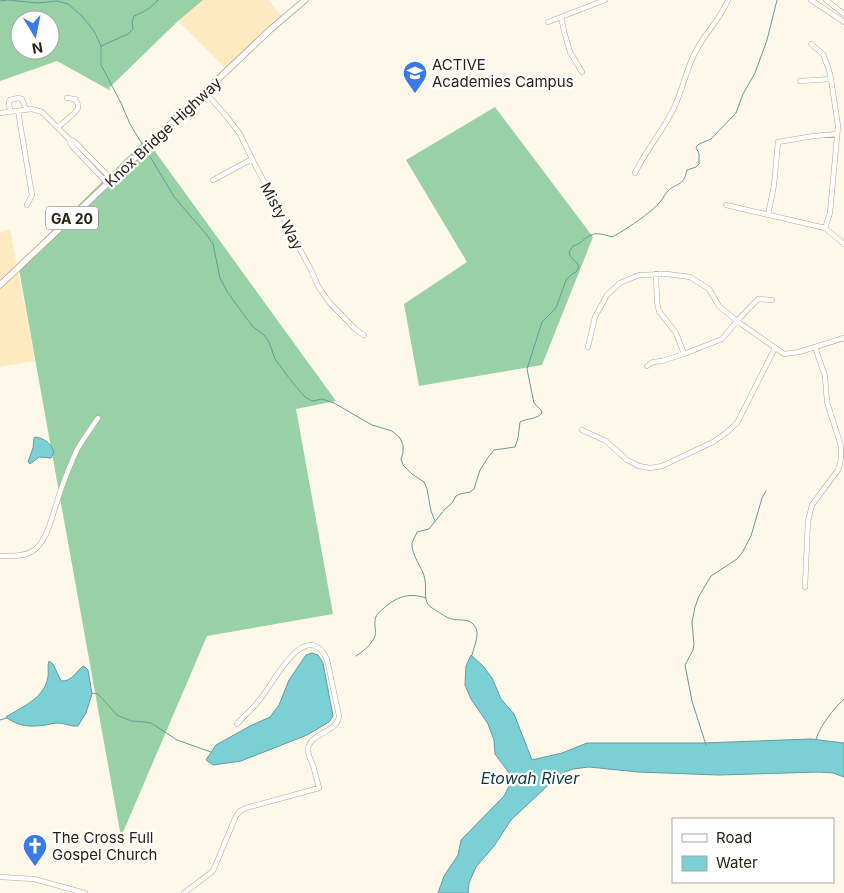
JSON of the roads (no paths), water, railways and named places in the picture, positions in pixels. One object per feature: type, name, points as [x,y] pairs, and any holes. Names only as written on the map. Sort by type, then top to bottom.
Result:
[{"type":"main road","name":"Knox Bridge Highway","points":[[0,285],[281,20],[305,0]]},
{"type":"street","points":[[548,22],[605,0]]},
{"type":"street","points":[[635,173],[674,108],[697,48],[721,15],[728,0]]},
{"type":"street","points":[[811,0],[844,22]]},
{"type":"street","points":[[826,0],[844,14]]},
{"type":"street","points":[[561,17],[570,52],[582,72]]},
{"type":"street","points":[[811,44],[823,54],[832,79],[838,126],[830,213],[825,228]]},
{"type":"street","points":[[800,81],[832,79]]},
{"type":"street","name":"Misty Way","points":[[204,92],[240,134],[318,286],[329,302],[356,330],[364,335]]},
{"type":"street","points":[[10,112],[10,100],[18,98],[22,99],[26,110]]},
{"type":"street","points":[[58,127],[78,108],[78,103],[75,99],[67,98]]},
{"type":"street","points":[[0,113],[32,109],[42,112],[69,139],[81,147],[110,182]]},
{"type":"street","points":[[18,111],[32,195],[27,205]]},
{"type":"street","points":[[768,215],[774,185],[778,142],[837,134]]},
{"type":"street","points":[[213,180],[252,159]]},
{"type":"street","points":[[726,206],[825,228],[844,244]]},
{"type":"street","points":[[656,274],[659,311],[676,333],[684,354]]},
{"type":"street","points":[[588,347],[595,317],[607,295],[620,284],[639,275],[656,274],[690,277],[709,289],[719,306],[737,321],[784,354],[799,352],[844,338]]},
{"type":"street","points":[[647,366],[653,362],[684,354],[722,338],[758,299],[772,300]]},
{"type":"street","points":[[805,587],[808,521],[812,505],[838,470],[841,460],[841,446],[827,402],[824,376],[815,347]]},
{"type":"street","points":[[582,430],[606,441],[627,460],[638,466],[650,468],[662,466],[714,442],[737,423],[775,348]]},
{"type":"street","points":[[0,556],[13,556],[30,552],[41,542],[50,526],[74,456],[98,418]]},
{"type":"street","points":[[184,893],[213,871],[233,821],[240,811],[319,788],[308,750],[311,742],[339,720],[323,651],[313,645],[302,647],[296,651],[261,698],[237,724]]},
{"type":"street","points":[[0,877],[34,879],[85,893]]},
{"type":"water","points":[[35,437],[47,442],[54,452],[51,458],[39,457],[30,464],[28,462]]},
{"type":"water","points":[[312,653],[318,655],[323,663],[333,716],[329,722],[307,735],[241,761],[213,765],[206,760],[216,745],[270,717],[279,705],[289,680],[306,655]]},
{"type":"water","name":"Etowah River","points":[[471,655],[492,678],[501,699],[514,714],[532,760],[562,753],[587,743],[703,743],[811,739],[844,743],[844,777],[833,773],[819,772],[719,775],[638,772],[589,767],[573,769],[560,774],[511,820],[494,846],[476,867],[469,883],[468,893],[438,893],[444,876],[458,855],[461,840],[504,796],[513,778],[495,754],[494,740],[488,724],[471,699],[465,685],[466,666]]},
{"type":"water","points":[[49,661],[53,664],[61,681],[71,678],[83,666],[88,670],[92,694],[86,713],[78,726],[58,723],[26,726],[6,717],[32,701],[42,691],[48,677]]},
{"type":"waterway","points":[[101,46],[128,34],[133,29],[132,22],[134,16],[147,10],[158,0]]},
{"type":"waterway","points":[[472,655],[477,636],[476,628],[467,621],[447,617],[429,605],[426,596],[425,580],[412,548],[413,540],[417,532],[429,529],[456,496],[474,489],[480,470],[494,450],[515,447],[520,422],[537,417],[542,413],[534,403],[527,369],[542,322],[556,308],[566,280],[579,267],[569,252],[573,246],[593,234],[612,237],[630,226],[656,206],[670,189],[681,182],[687,170],[699,164],[699,154],[696,147],[711,139],[736,113],[743,94],[755,73],[767,40],[777,0]]},
{"type":"waterway","points":[[0,1],[37,3],[57,1],[68,4],[82,16],[94,31],[101,46],[101,65],[130,124],[144,147]]},
{"type":"waterway","points":[[146,150],[175,198],[213,244],[220,278],[228,293],[253,327],[264,335],[269,342],[275,359],[292,382],[305,397],[312,401],[322,399],[334,403],[372,425],[392,431],[400,438],[403,445],[401,459],[403,465],[424,482],[435,521]]},
{"type":"waterway","points":[[706,745],[692,701],[685,665],[693,650],[692,622],[695,607],[711,576],[737,559],[742,553],[751,536],[762,498],[766,491]]},
{"type":"waterway","points":[[356,656],[373,640],[376,633],[376,617],[388,605],[408,596],[426,598]]},
{"type":"waterway","points":[[92,693],[98,694],[117,715],[131,721],[151,723],[177,740],[211,752]]},
{"type":"waterway","points":[[816,739],[821,728],[844,699]]},
{"type":"waterway","points":[[0,720],[7,718]]},
{"type":"place","name":"ACTIVE Academies Campus","points":[[415,94]]},
{"type":"place","name":"The Cross Full Gospel Church","points":[[35,867]]}]
